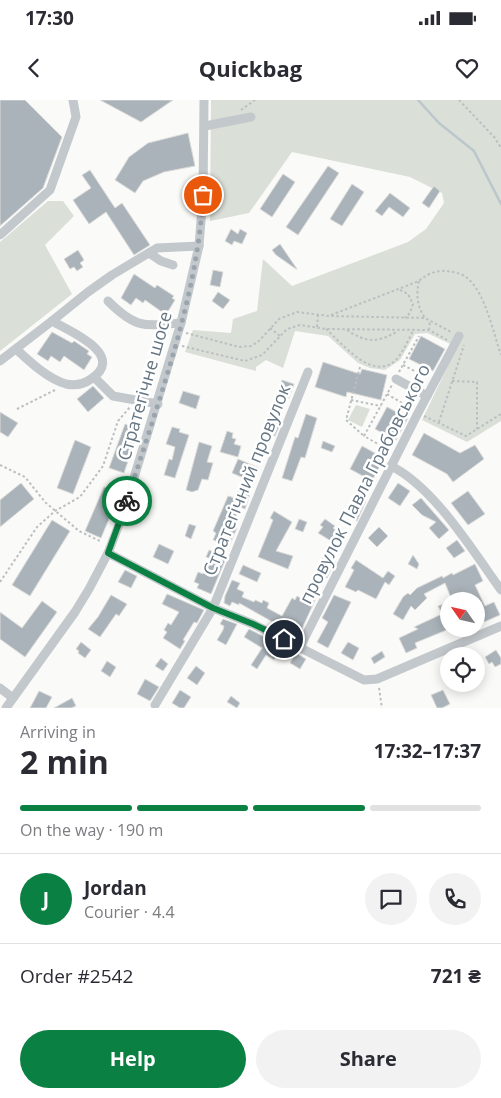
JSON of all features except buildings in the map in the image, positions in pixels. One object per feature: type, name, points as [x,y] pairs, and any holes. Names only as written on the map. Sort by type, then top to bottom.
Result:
[{"type":"street","points":[[0,235],[50,190],[76,117],[73,100]]},
{"type":"street","name":"Стратегічне шосе","points":[[7,707],[74,612],[99,571],[123,514],[180,327],[199,246],[203,203],[204,100]]},
{"type":"street","points":[[205,126],[251,117]]},
{"type":"street","points":[[0,361],[88,292],[157,248],[199,246]]},
{"type":"street","points":[[149,253],[161,261],[173,265]]},
{"type":"street","points":[[108,301],[122,315],[141,325],[180,327]]},
{"type":"street","points":[[16,350],[42,372],[66,384],[83,384],[94,377],[103,362],[98,351],[88,341],[52,322]]},
{"type":"street","name":"провулок Павла Грабовського","points":[[300,647],[457,340]]},
{"type":"street","name":"Стратегічний провулок","points":[[156,705],[213,608],[308,372]]},
{"type":"street","points":[[94,377],[113,396],[158,404]]},
{"type":"street","points":[[396,379],[427,396]]},
{"type":"street","points":[[391,466],[402,472],[426,492],[462,534],[501,590]]},
{"type":"street","points":[[108,553],[213,608],[253,624],[364,680],[377,678],[501,626]]},
{"type":"street","points":[[0,688],[13,698]]},
{"type":"path","points":[[237,119],[238,112],[255,100]]},
{"type":"path","points":[[459,100],[495,138],[501,148]]},
{"type":"path","points":[[329,316],[419,281],[424,276],[442,270],[465,276],[480,294],[501,355]]},
{"type":"path","points":[[419,281],[418,303],[425,318]]},
{"type":"path","points":[[399,289],[408,294],[413,304],[410,313],[405,318]]},
{"type":"path","points":[[180,327],[244,347],[258,342],[279,319],[297,312],[329,316],[425,318],[457,340]]},
{"type":"path","points":[[316,327],[318,315]]},
{"type":"path","points":[[428,330],[430,321]]},
{"type":"path","points":[[175,344],[245,361],[267,352],[287,329],[300,325],[348,330],[428,330],[462,340],[464,347],[439,422]]},
{"type":"path","points":[[270,328],[280,336]]},
{"type":"path","points":[[326,329],[362,362],[379,367],[388,365],[396,360],[414,331]]},
{"type":"path","points":[[348,330],[359,338],[372,340],[388,337],[398,330]]},
{"type":"path","points":[[364,436],[418,336]]},
{"type":"path","points":[[403,365],[424,376]]},
{"type":"path","points":[[360,367],[346,420],[364,436],[391,451]]},
{"type":"path","points":[[452,381],[477,382],[477,429]]},
{"type":"path","points":[[17,410],[66,384]]},
{"type":"path","points":[[387,394],[407,406]]},
{"type":"path","points":[[0,582],[37,527],[55,511],[80,497],[104,466],[118,421],[136,400]]},
{"type":"path","points":[[351,400],[381,406]]},
{"type":"path","points":[[418,413],[466,436],[501,414]]},
{"type":"path","points":[[0,466],[25,477],[45,502],[79,532],[103,542]]},
{"type":"path","points":[[377,678],[382,708]]},
{"type":"shaded area","points":[[211,100],[501,100],[501,421],[467,442],[422,420],[457,347],[427,333],[415,334],[400,360],[385,370],[370,368],[358,363],[328,336],[295,331],[283,368],[266,360],[256,367],[256,371],[185,352],[193,330],[231,333],[233,319],[257,311],[263,259],[292,286],[408,242],[426,229],[444,203],[442,193],[410,177],[292,152],[249,213],[210,221]]},
{"type":"shaded area","points":[[48,201],[63,201],[74,216],[45,245],[72,294],[0,351],[0,242]]},
{"type":"shaded area","points":[[356,405],[370,409],[362,427],[348,420]]},
{"type":"waterway","points":[[418,100],[439,123],[474,151],[501,204]]},
{"type":"way so far","points":[[127,501],[158,404],[196,263],[202,220],[203,195]]},
{"type":"route","points":[[127,501],[108,553],[213,608],[284,639]]}]
